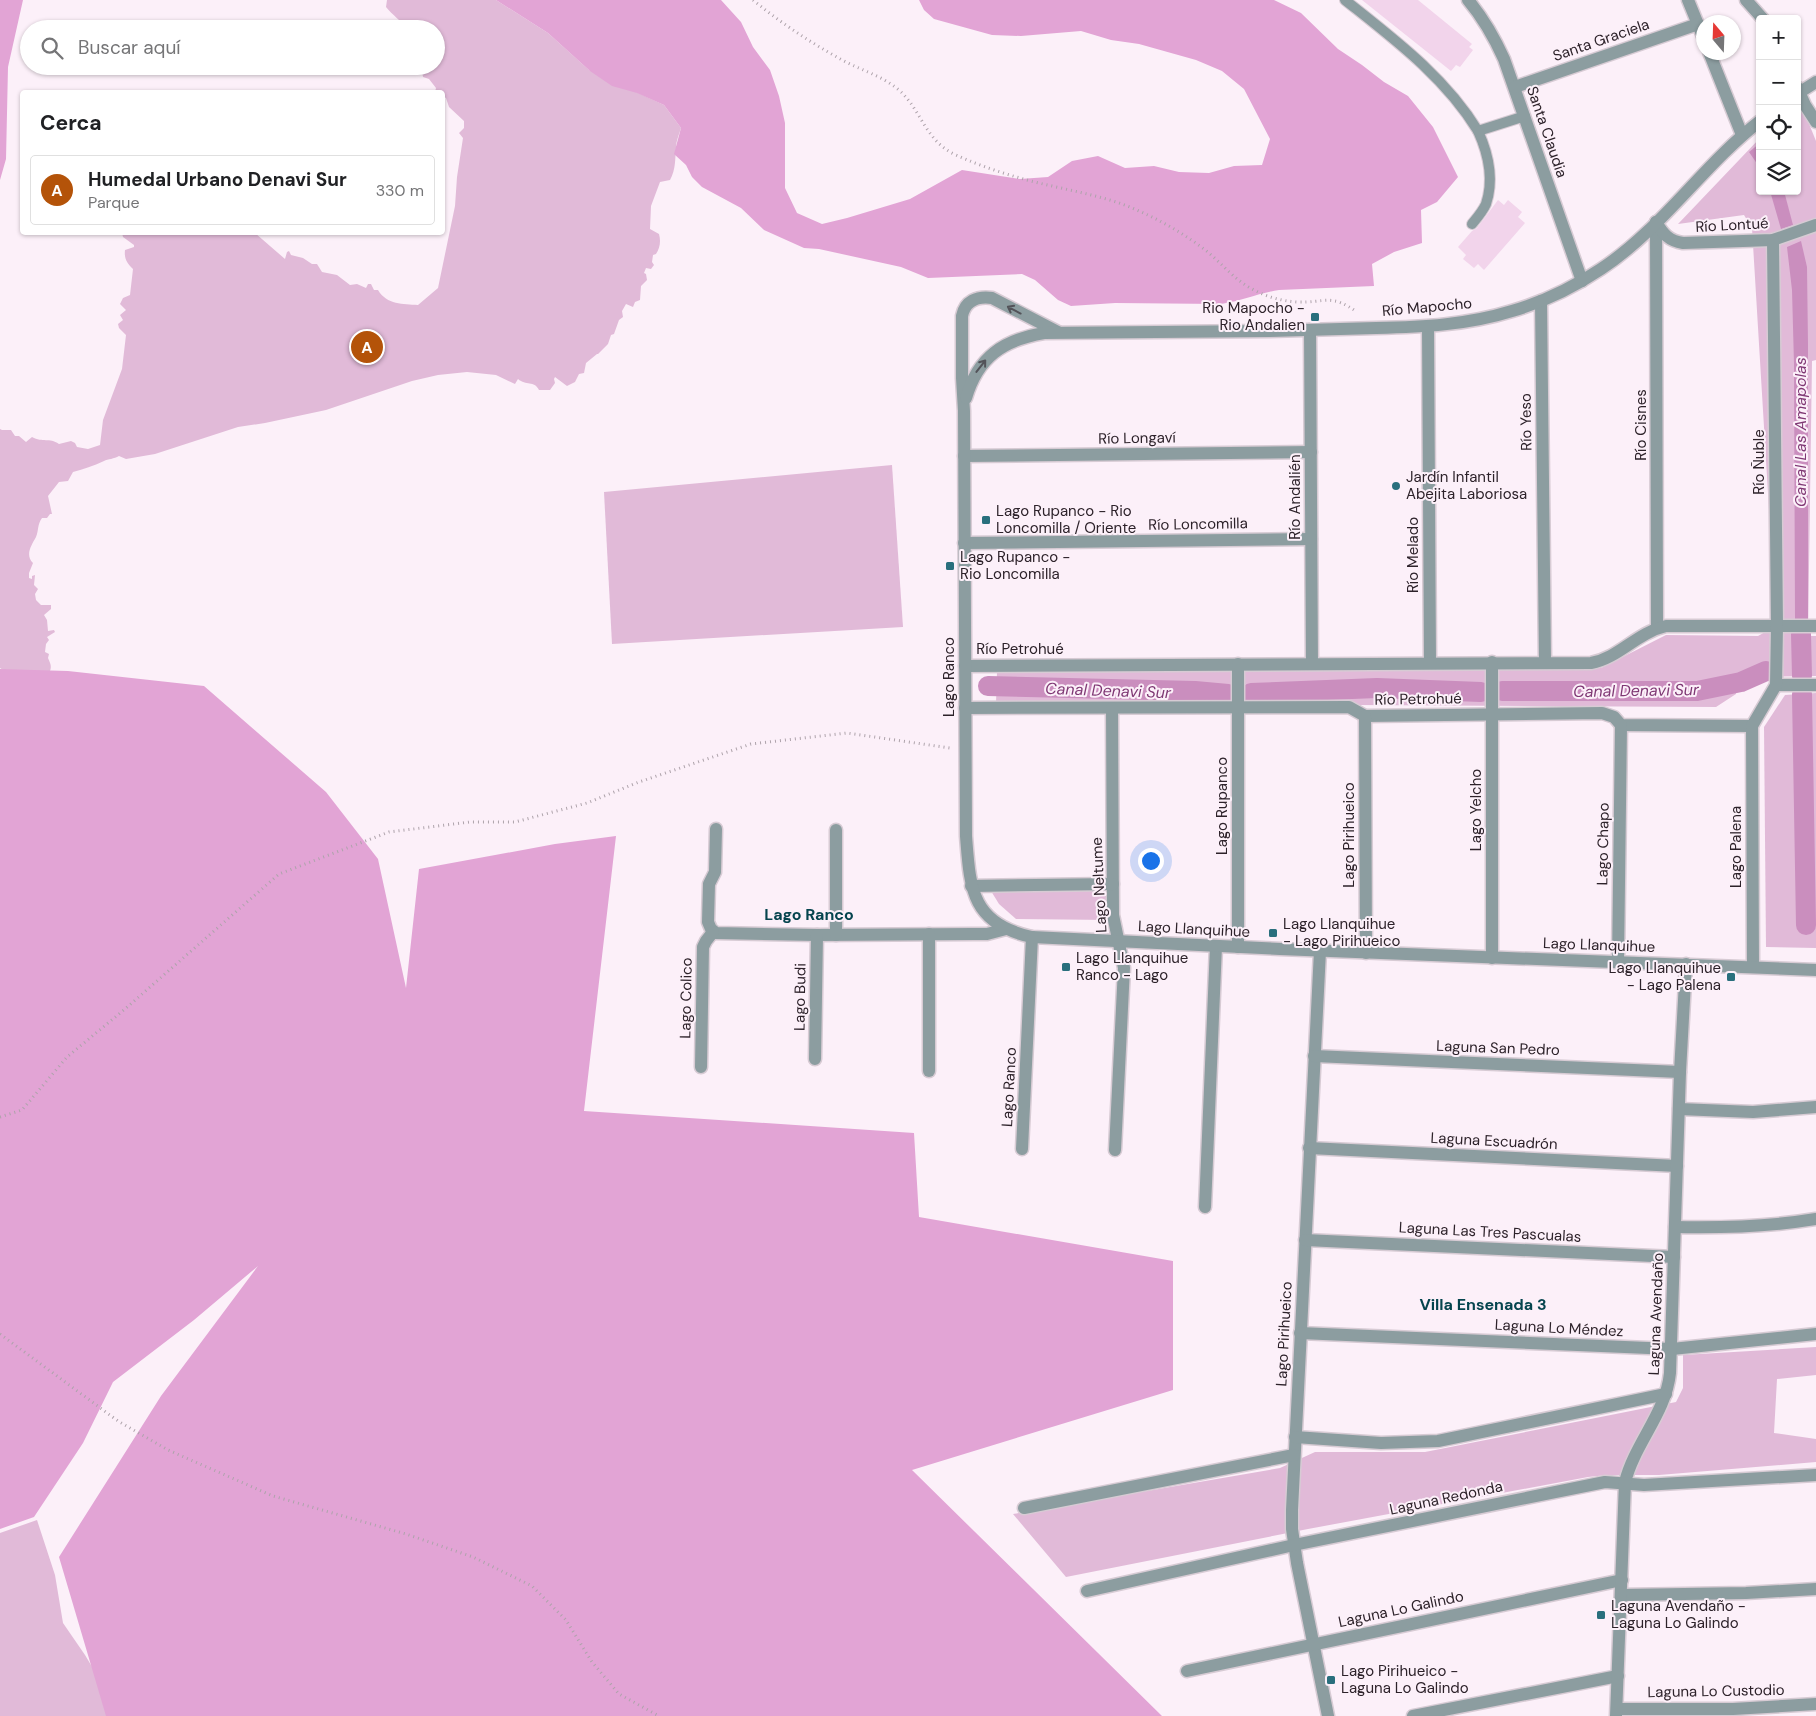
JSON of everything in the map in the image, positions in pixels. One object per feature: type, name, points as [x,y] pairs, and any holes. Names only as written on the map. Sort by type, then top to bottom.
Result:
[{"type":"street","name":"Santa Claudia","points":[[1468,0],[1493,34],[1515,87],[1582,281]]},
{"type":"street","points":[[1688,0],[1696,19]]},
{"type":"street","points":[[1746,0],[1759,15]]},
{"type":"street","name":"Santa Graciela","points":[[1515,87],[1696,25]]},
{"type":"street","points":[[1712,60],[1742,135]]},
{"type":"street","points":[[1801,90],[1816,82]]},
{"type":"street","points":[[1801,96],[1816,122]]},
{"type":"street","name":"Río Mapocho","points":[[964,411],[970,384],[983,363],[993,353],[1017,339],[1044,333],[1428,327],[1458,324],[1513,311],[1582,281],[1620,255],[1656,222],[1742,135],[1756,124]]},
{"type":"street","name":"Río Lontué","points":[[1656,222],[1666,236],[1671,240],[1682,243],[1774,240],[1816,225]]},
{"type":"street","name":"Río Cisnes","points":[[1656,222],[1658,628]]},
{"type":"street","name":"Río Ñuble","points":[[1774,240],[1776,685]]},
{"type":"street","name":"Río Mapocho","points":[[964,411],[961,327],[963,310],[971,301],[978,298],[992,298],[1058,332]]},
{"type":"street","name":"Río Yeso","points":[[1542,300],[1545,662]]},
{"type":"street","name":"Río Melado","points":[[1428,327],[1430,663]]},
{"type":"street","name":"Río Andalién","points":[[1310,330],[1312,664]]},
{"type":"street","name":"Lago Ranco","points":[[964,411],[966,836],[971,886],[974,895],[985,912],[1006,929]]},
{"type":"street","name":"Río Longaví","points":[[964,456],[1311,452]]},
{"type":"street","name":"Río Loncomilla","points":[[964,542],[1311,539]]},
{"type":"street","name":"Río Petrohué","points":[[965,666],[1492,662],[1584,664],[1610,657],[1643,634],[1658,628],[1674,626],[1816,626]]},
{"type":"street","name":"Lago Yelcho","points":[[1492,662],[1492,958]]},
{"type":"street","name":"Lago Rupanco","points":[[1238,664],[1238,947]]},
{"type":"street","points":[[1752,726],[1776,685],[1816,685]]},
{"type":"street","name":"Río Petrohué","points":[[965,708],[1349,707],[1365,716],[1602,714],[1614,717],[1620,725],[1752,726]]},
{"type":"street","name":"Lago Neltume","points":[[1112,708],[1114,924],[1124,968],[1116,1150]]},
{"type":"street","name":"Lago Pirihueico","points":[[1365,716],[1366,952]]},
{"type":"street","name":"Lago Chapo","points":[[1618,962],[1620,725]]},
{"type":"street","name":"Lago Palena","points":[[1752,726],[1753,967]]},
{"type":"street","points":[[713,932],[708,922],[709,884],[715,872],[716,829]]},
{"type":"street","points":[[836,830],[836,935]]},
{"type":"street","points":[[971,886],[1113,884]]},
{"type":"street","name":"Lago Llanquihue","points":[[713,932],[719,934],[817,935],[987,934],[1006,929],[1032,937],[1118,942],[1816,970]]},
{"type":"street","name":"Lago Colico","points":[[702,1067],[703,947],[713,932]]},
{"type":"street","points":[[929,934],[929,1072]]},
{"type":"street","name":"Lago Budi","points":[[815,1059],[817,935]]},
{"type":"street","name":"Lago Ranco","points":[[1022,1148],[1032,937]]},
{"type":"street","points":[[1205,1207],[1216,946]]},
{"type":"street","name":"Lago Pirihueico","points":[[1320,951],[1292,1510],[1294,1545],[1328,1716]]},
{"type":"street","name":"Laguna Avendaño","points":[[1617,1712],[1625,1482],[1631,1463],[1666,1394],[1669,1384],[1672,1350],[1680,1072],[1686,964]]},
{"type":"street","name":"Laguna San Pedro","points":[[1314,1056],[1680,1072]]},
{"type":"street","points":[[1679,1109],[1753,1112],[1816,1107]]},
{"type":"street","name":"Laguna Escuadrón","points":[[1310,1148],[1677,1166]]},
{"type":"street","points":[[1675,1227],[1737,1228],[1816,1219]]},
{"type":"street","name":"Laguna Las Tres Pascualas","points":[[1305,1240],[1674,1257]]},
{"type":"street","name":"Laguna Lo Méndez","points":[[1300,1333],[1672,1350],[1816,1334]]},
{"type":"street","points":[[1295,1437],[1381,1443],[1438,1441],[1666,1394]]},
{"type":"street","points":[[1024,1508],[1294,1455]]},
{"type":"street","name":"Laguna Redonda","points":[[1087,1591],[1294,1545],[1604,1482],[1644,1484],[1816,1474]]},
{"type":"street","name":"Laguna Lo Galindo","points":[[1187,1671],[1622,1580]]},
{"type":"street","points":[[1622,1595],[1746,1593],[1816,1589]]},
{"type":"street","points":[[1413,1716],[1618,1676]]},
{"type":"street","name":"Laguna Lo Custodio","points":[[1617,1712],[1733,1709],[1816,1704]]},
{"type":"lane","points":[[1345,0],[1430,72],[1458,102],[1478,131],[1488,158],[1489,189],[1485,205],[1472,224]]},
{"type":"lane","points":[[1478,131],[1524,116]]},
{"type":"path","points":[[753,0],[795,32],[826,51],[890,83],[910,102],[931,136],[953,154],[1009,174],[1054,187],[1084,192],[1139,211],[1185,236],[1252,289],[1280,300],[1296,302],[1326,299],[1340,302],[1358,312],[1371,328]]},
{"type":"path","points":[[0,1117],[22,1110],[67,1056],[125,1009],[279,874],[389,832],[470,822],[515,822],[587,803],[638,782],[751,744],[787,738],[847,733],[965,750]]},
{"type":"path","points":[[0,1334],[118,1421],[168,1450],[272,1496],[415,1537],[473,1558],[532,1586],[566,1620],[592,1662],[619,1694],[659,1716]]},
{"type":"shaded area","points":[[0,0],[23,0],[8,67],[6,159],[0,180]]},
{"type":"shaded area","points":[[387,0],[496,0],[548,33],[589,70],[664,105],[681,128],[676,143],[675,164],[672,176],[670,180],[660,182],[651,206],[650,229],[659,234],[660,244],[656,254],[653,255],[652,262],[654,265],[651,269],[646,268],[644,273],[647,280],[641,286],[640,300],[635,302],[633,307],[626,304],[622,311],[623,317],[619,320],[608,344],[586,363],[584,373],[579,374],[575,382],[567,386],[555,377],[555,383],[550,390],[539,390],[535,385],[518,379],[515,384],[496,375],[467,372],[438,375],[412,381],[326,410],[238,427],[155,454],[126,459],[119,456],[73,472],[68,481],[59,482],[48,496],[52,514],[47,518],[42,518],[40,521],[29,554],[33,563],[29,578],[32,579],[32,576],[35,575],[34,585],[38,589],[35,594],[36,600],[41,605],[51,605],[51,609],[44,615],[47,620],[48,631],[54,630],[55,632],[47,637],[49,640],[46,644],[45,652],[49,654],[50,671],[49,674],[12,676],[0,668],[0,429],[11,430],[15,436],[19,436],[26,442],[32,437],[59,444],[71,441],[77,447],[88,449],[100,445],[103,420],[122,369],[126,335],[119,328],[118,324],[123,320],[120,315],[126,310],[120,304],[123,298],[130,295],[133,269],[126,261],[125,250],[134,247],[134,245],[122,235],[257,235],[285,259],[289,251],[291,255],[303,258],[312,264],[317,264],[322,272],[337,275],[350,285],[357,284],[366,288],[368,284],[371,284],[374,290],[378,290],[386,299],[396,303],[418,305],[438,288],[455,206],[463,138],[459,133],[464,128],[464,121],[449,107],[445,97],[445,90],[436,90],[429,79],[423,77],[423,75],[445,75],[445,20],[399,20],[386,7]]},
{"type":"shaded area","points":[[496,0],[721,0],[741,22],[753,47],[770,70],[779,96],[785,123],[785,188],[797,213],[822,224],[910,199],[962,170],[1020,179],[1048,177],[1072,161],[1098,156],[1125,168],[1154,166],[1179,172],[1209,173],[1234,166],[1262,165],[1270,139],[1244,89],[1222,71],[1196,60],[1139,44],[1111,40],[1081,31],[1021,36],[992,35],[934,19],[924,10],[919,0],[1274,0],[1301,13],[1338,49],[1384,82],[1408,96],[1433,127],[1458,177],[1437,202],[1421,210],[1422,243],[1394,252],[1372,264],[1374,286],[1279,290],[1221,304],[1115,303],[1071,306],[1058,300],[1035,280],[1022,274],[928,278],[901,267],[819,249],[804,248],[764,230],[741,208],[702,187],[692,177],[686,165],[674,154],[681,128],[664,105],[637,93],[612,86],[590,71],[548,33]]},
{"type":"shaded area","points":[[1803,109],[1816,141],[1816,360],[1812,361],[1808,636],[1816,636],[1816,676],[1737,677],[1736,694],[1716,707],[996,703],[997,672],[1601,668],[1666,635],[1758,636],[1776,626],[1752,228],[1744,215],[1678,224],[1756,142],[1756,195],[1801,195],[1801,110]]},
{"type":"shaded area","points":[[892,465],[903,627],[612,644],[604,492]]},
{"type":"shaded area","points":[[0,669],[68,671],[204,686],[326,792],[378,859],[406,988],[419,869],[555,844],[616,836],[584,1111],[914,1133],[919,1217],[1173,1261],[1173,1390],[912,1470],[1162,1716],[106,1716],[59,1557],[161,1396],[258,1266],[194,1320],[113,1382],[83,1443],[34,1517],[0,1529]]},
{"type":"shaded area","points":[[1816,693],[1816,948],[1766,947],[1764,727],[1785,695]]},
{"type":"shaded area","points":[[1103,890],[1108,894],[1109,920],[1016,919],[999,904],[991,891]]},
{"type":"shaded area","points":[[1816,1347],[1816,1375],[1777,1379],[1774,1433],[1816,1439],[1816,1462],[1659,1475],[1588,1477],[1308,1529],[1066,1577],[1013,1514],[1280,1468],[1315,1452],[1425,1452],[1676,1402],[1683,1388],[1683,1355]]},
{"type":"shaded area","points":[[37,1520],[55,1575],[63,1623],[112,1700],[116,1716],[0,1716],[0,1533]]},
{"type":"water","points":[[1756,146],[1756,162],[1749,152]]},
{"type":"water","points":[[1771,195],[1785,195],[1793,225],[1781,229]]},
{"type":"water","name":"Canal Las Amapolas","points":[[1801,241],[1807,267],[1808,619],[1795,619],[1794,364],[1792,290],[1787,247]]},
{"type":"building","points":[[1362,0],[1418,0],[1472,44],[1469,47],[1473,50],[1460,67],[1456,65],[1451,71]]},
{"type":"building","points":[[1498,200],[1504,205],[1508,200],[1522,212],[1518,217],[1525,223],[1484,270],[1478,264],[1474,268],[1463,259],[1466,255],[1458,247],[1477,228]]},
{"type":"waterway","points":[[1801,634],[1802,676]]},
{"type":"waterway","name":"Canal Denavi Sur","points":[[1502,691],[1697,691],[1741,682],[1766,671]]},
{"type":"waterway","name":"Canal Denavi Sur","points":[[988,686],[1195,691],[1228,694]]},
{"type":"waterway","name":"Canal Denavi Sur","points":[[1251,693],[1377,688],[1481,692]]},
{"type":"waterway","points":[[1802,694],[1806,925]]},
{"type":"place","name":"Rio Mapocho - Rio Andalien","points":[[1315,317]]},
{"type":"place","name":"Humedal Urbano Denavi Sur","points":[[367,347]]},
{"type":"place","name":"Jardín Infantil Abejita Laboriosa","points":[[1396,486]]},
{"type":"place","name":"Lago Rupanco - Rio Loncomilla / Oriente","points":[[986,520]]},
{"type":"place","name":"Lago Rupanco - Rio Loncomilla","points":[[950,566]]},
{"type":"place","name":"Lago Llanquihue - Lago Pirihueico","points":[[1273,933]]},
{"type":"place","name":"Lago Llanquihue Ranco - Lago","points":[[1066,967]]},
{"type":"place","name":"Lago Llanquihue - Lago Palena","points":[[1731,977]]},
{"type":"place","name":"Laguna Avendaño - Laguna Lo Galindo","points":[[1601,1615]]},
{"type":"place","name":"Lago Pirihueico - Laguna Lo Galindo","points":[[1331,1680]]},
{"type":"district","name":"Lago Ranco","points":[[809,914]]},
{"type":"district","name":"Villa Ensenada 3","points":[[1483,1304]]}]
